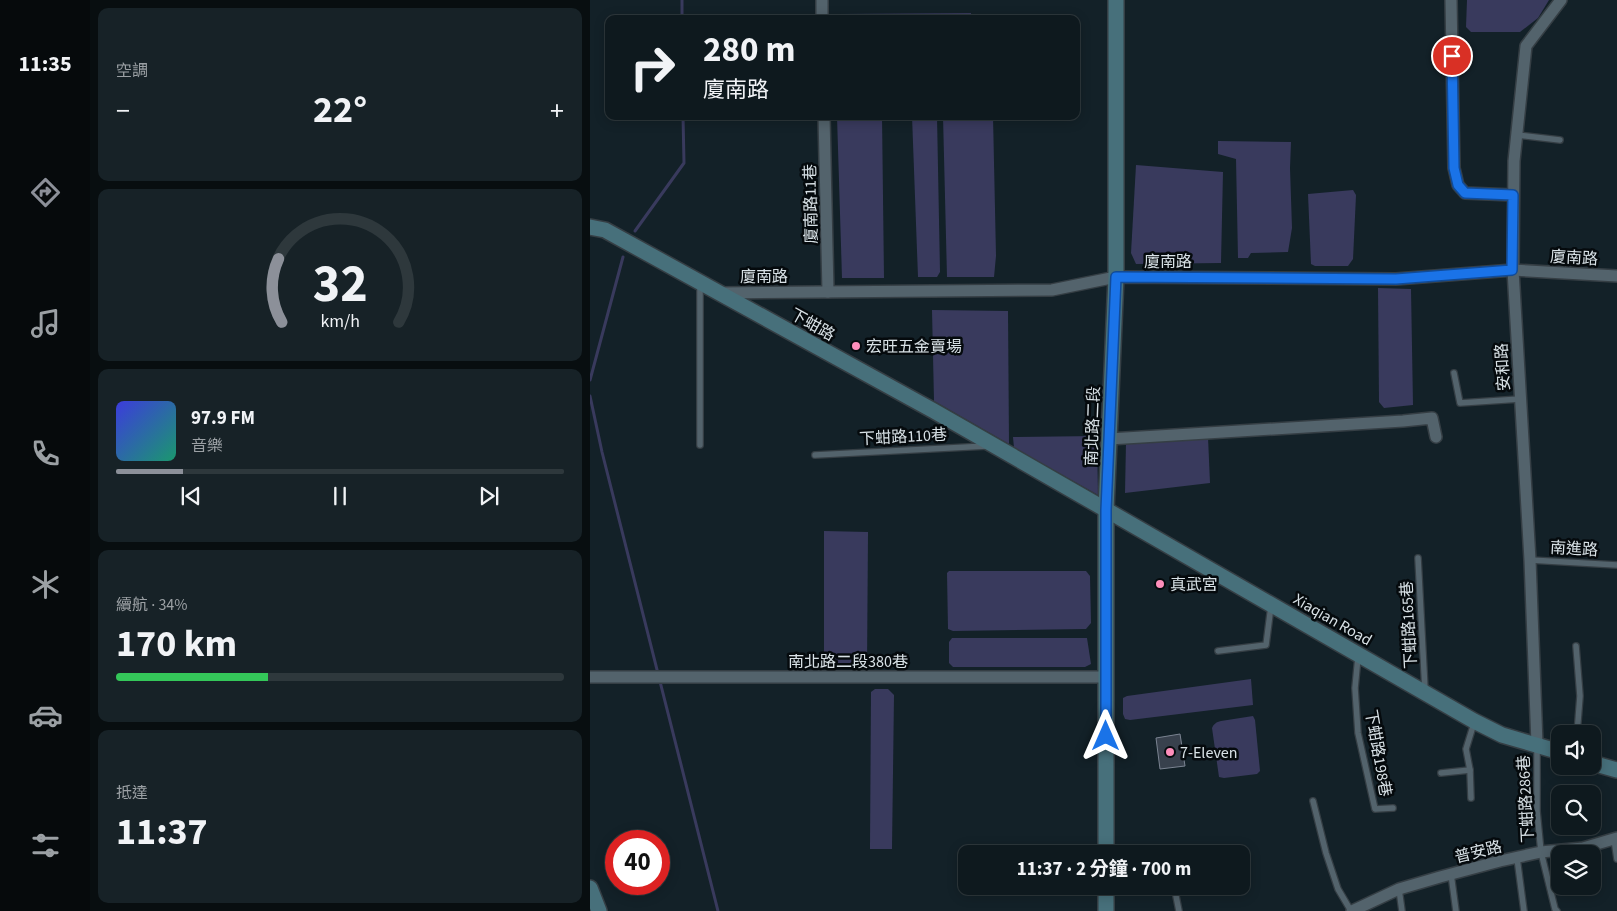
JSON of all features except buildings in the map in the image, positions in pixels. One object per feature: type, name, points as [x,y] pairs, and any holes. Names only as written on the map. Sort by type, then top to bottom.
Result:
[{"type":"main road","name":"南北路二段","points":[[1106,845],[1106,510],[1116,277],[1116,0]]},
{"type":"main road","name":"下蚶路","points":[[590,226],[605,230],[720,293],[934,411],[1106,510]]},
{"type":"main road","name":"Xiaqian Road","points":[[1106,510],[1474,721],[1502,735],[1551,749]]},
{"type":"main road","points":[[1601,765],[1617,770]]},
{"type":"main road","points":[[590,888],[599,911]]},
{"type":"main road","points":[[1106,895],[1106,911]]},
{"type":"street","points":[[822,0],[822,15]]},
{"type":"street","points":[[1451,0],[1454,168],[1458,185],[1465,193],[1513,195]]},
{"type":"street","name":"安和路","points":[[1536,744],[1530,560],[1512,270],[1514,161],[1526,46],[1561,0]]},
{"type":"street","name":"廈南路11巷","points":[[824,120],[828,292]]},
{"type":"street","name":"廈南路","points":[[720,293],[1052,290],[1116,277],[1396,279],[1512,270],[1617,276]]},
{"type":"street","points":[[1108,439],[1432,418],[1436,437]]},
{"type":"street","name":"南北路二段380巷","points":[[590,678],[1106,677]]},
{"type":"street","name":"普安路","points":[[1351,911],[1399,889],[1451,874],[1541,852],[1583,848],[1616,838]]},
{"type":"lane","points":[[1517,135],[1560,140]]},
{"type":"lane","points":[[700,282],[700,445]]},
{"type":"lane","points":[[1454,373],[1460,404],[1520,399]]},
{"type":"lane","name":"下蚶路110巷","points":[[815,455],[992,446]]},
{"type":"lane","name":"下蚶路165巷","points":[[1418,558],[1425,692]]},
{"type":"lane","name":"南進路","points":[[1530,560],[1617,565]]},
{"type":"lane","points":[[1218,651],[1266,645],[1271,604]]},
{"type":"lane","points":[[1576,646],[1580,696],[1578,725]]},
{"type":"lane","name":"下蚶路198巷","points":[[1358,654],[1355,688],[1358,733],[1366,771],[1375,810],[1393,808]]},
{"type":"lane","points":[[1471,798],[1470,770],[1466,749],[1474,721]]},
{"type":"lane","name":"下蚶路286巷","points":[[1536,744],[1537,812],[1541,852],[1557,911]]},
{"type":"lane","points":[[1441,773],[1470,770]]},
{"type":"lane","points":[[1313,801],[1326,853],[1338,889],[1351,911]]},
{"type":"lane","points":[[1616,838],[1617,859]]},
{"type":"lane","points":[[1517,858],[1524,911]]},
{"type":"lane","points":[[1451,874],[1456,911]]},
{"type":"lane","points":[[1399,889],[1402,911]]},
{"type":"lane","points":[[1176,895],[1179,911]]},
{"type":"water","points":[[1467,0],[1549,0],[1538,18],[1520,32],[1471,32],[1466,27]]},
{"type":"water","points":[[971,13],[971,15],[839,15]]},
{"type":"water","points":[[837,120],[882,120],[884,278],[842,278]]},
{"type":"water","points":[[912,120],[937,120],[940,272],[937,277],[918,277]]},
{"type":"water","points":[[943,120],[993,120],[996,256],[994,277],[947,277]]},
{"type":"water","points":[[1218,141],[1291,142],[1292,228],[1288,252],[1251,253],[1248,258],[1238,258],[1236,159],[1218,154]]},
{"type":"water","points":[[1136,165],[1223,172],[1221,263],[1136,264],[1131,253]]},
{"type":"water","points":[[1353,190],[1356,195],[1353,259],[1348,266],[1315,266],[1311,264],[1308,194]]},
{"type":"water","points":[[1378,288],[1411,289],[1413,405],[1384,408],[1379,402]]},
{"type":"water","points":[[932,310],[1008,311],[1009,444],[934,401]]},
{"type":"water","points":[[1097,436],[1098,495],[1014,448],[1013,437]]},
{"type":"water","points":[[1208,437],[1210,483],[1125,493],[1126,442]]},
{"type":"water","points":[[824,531],[868,532],[867,667],[824,668]]},
{"type":"water","points":[[949,571],[1086,571],[1090,576],[1091,623],[1086,629],[953,631],[948,629],[947,573]]},
{"type":"water","points":[[952,638],[1087,638],[1091,664],[1085,667],[953,667],[949,663],[949,642]]},
{"type":"water","points":[[1251,679],[1253,705],[1130,720],[1125,719],[1123,714],[1123,698],[1127,696]]},
{"type":"water","points":[[875,689],[888,689],[894,695],[892,849],[870,849],[871,692]]},
{"type":"water","points":[[1253,716],[1260,771],[1257,774],[1219,777],[1212,728],[1219,721]]},
{"type":"waterway","points":[[682,0],[682,15]]},
{"type":"waterway","points":[[635,231],[684,163],[683,120]]},
{"type":"waterway","points":[[590,380],[623,257]]},
{"type":"waterway","points":[[590,396],[602,452],[718,911]]},
{"type":"place","name":"宏旺五金賣場","points":[[856,346]]},
{"type":"place","name":"真武宮","points":[[1160,584]]},
{"type":"place","name":"7-Eleven","points":[[1170,752]]},
{"type":"route","points":[[1106,736],[1106,510],[1116,277],[1396,279],[1512,270],[1513,195],[1465,193],[1458,185],[1454,168],[1452,56]]}]
